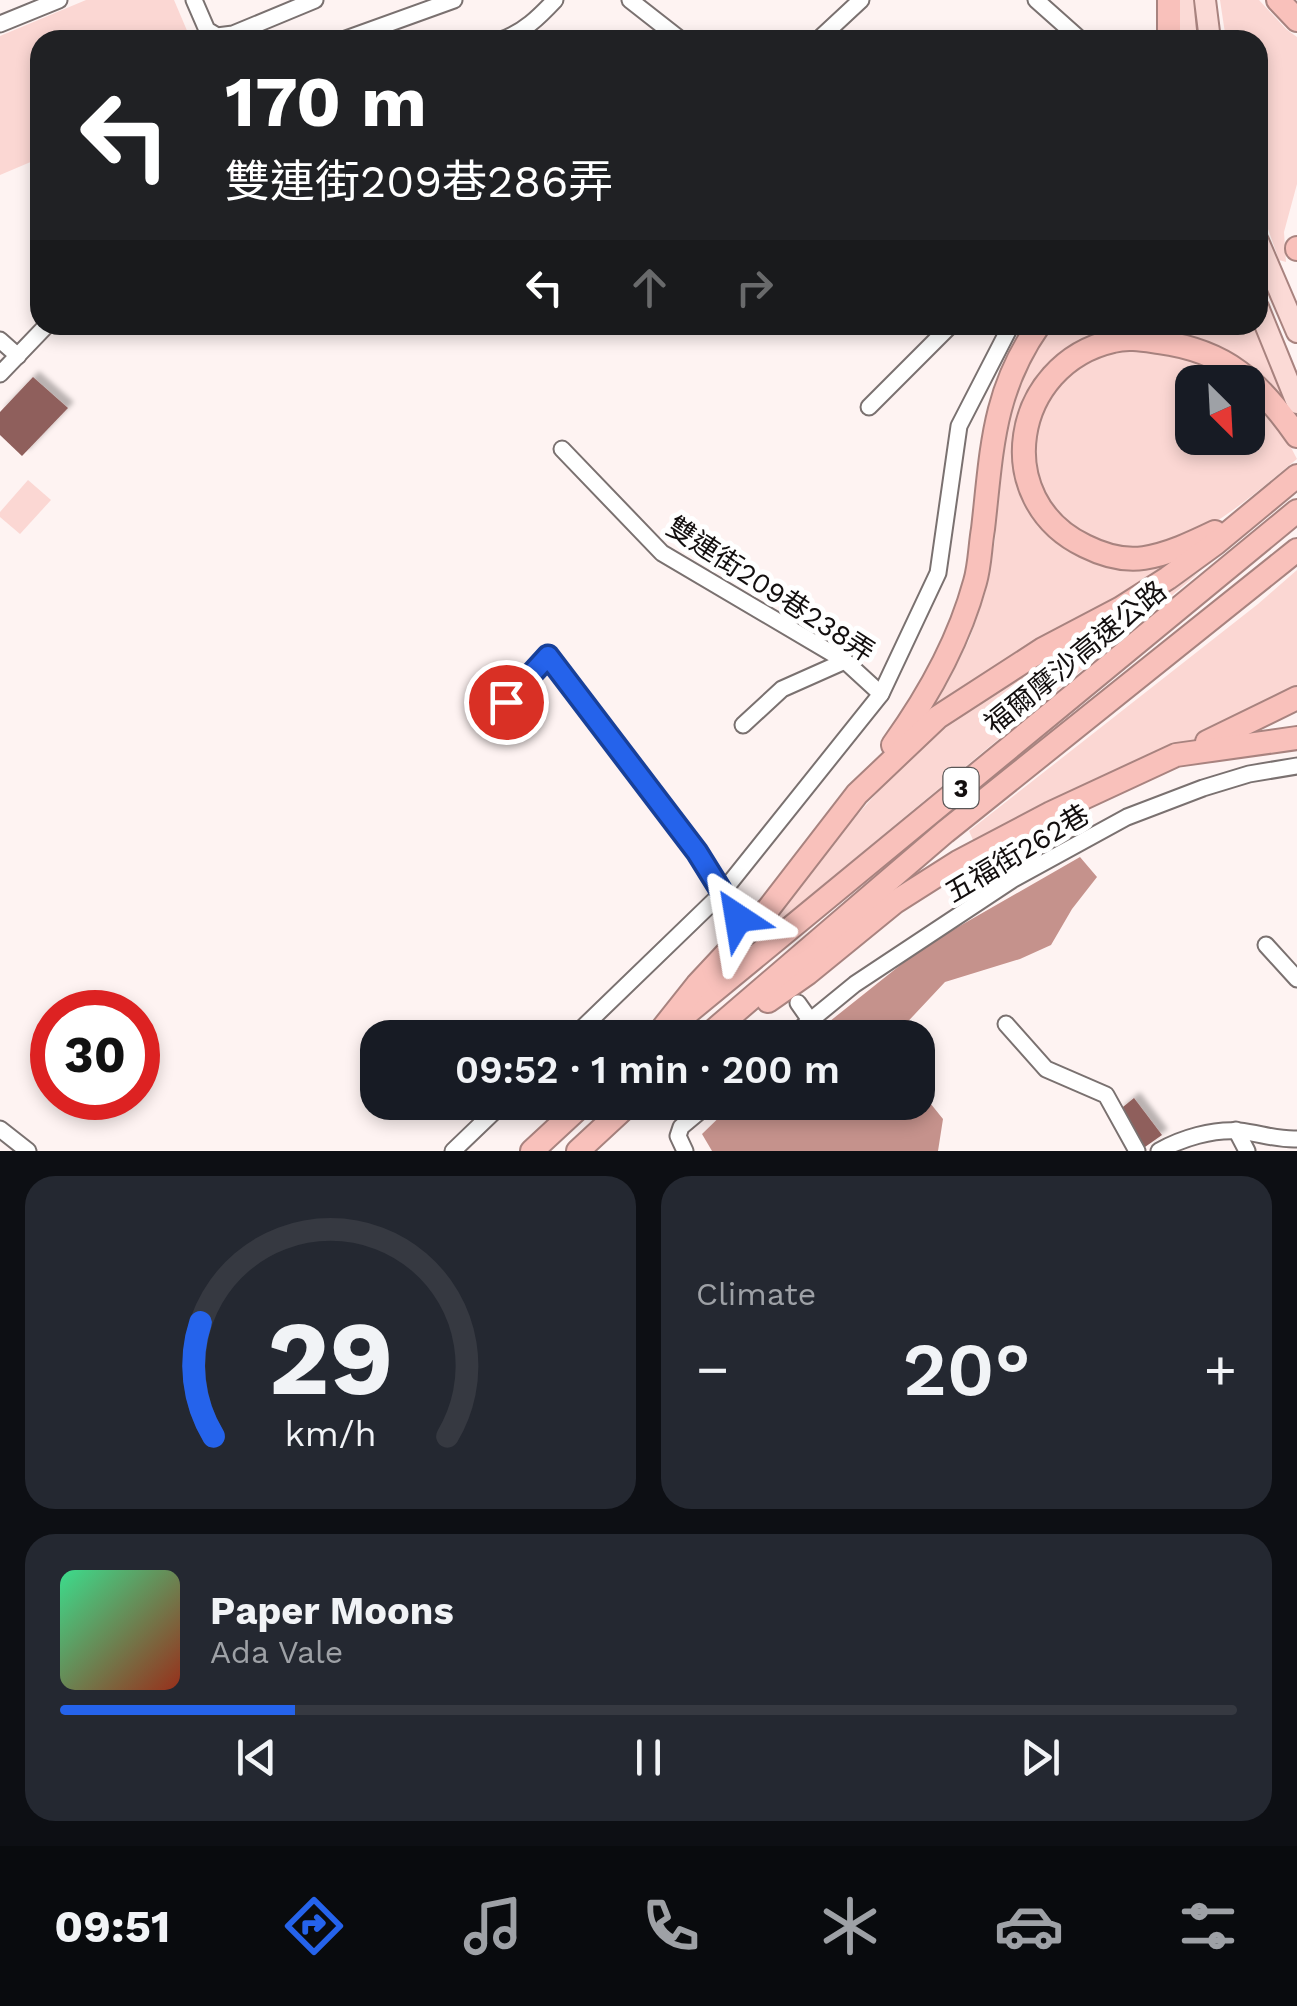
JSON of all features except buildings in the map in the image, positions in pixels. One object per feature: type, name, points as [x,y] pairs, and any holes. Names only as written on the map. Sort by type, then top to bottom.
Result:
[{"type":"highway","points":[[1168,0],[1169,30]]},
{"type":"highway","points":[[1278,0],[1297,20]]},
{"type":"highway","points":[[670,1020],[768,908],[857,794],[908,724],[948,655],[976,579],[994,430],[1009,377],[1032,335]]},
{"type":"highway","points":[[1256,510],[1171,552],[1140,559],[1104,555],[1073,541],[1042,510],[1031,489],[1024,444],[1032,406],[1043,386],[1080,354],[1116,340],[1133,339],[1186,346],[1219,358],[1239,370],[1267,396],[1297,436]]},
{"type":"highway","points":[[857,794],[938,716],[1043,649],[1153,588],[1216,543],[1297,476]]},
{"type":"highway","name":"福爾摩沙高速公路","points":[[678,1020],[1297,511]]},
{"type":"highway","name":"福爾摩沙高速公路","points":[[726,1020],[945,832],[1289,557]]},
{"type":"highway","points":[[741,1020],[808,973],[895,902],[958,862],[1050,813],[1223,736],[1297,698]]},
{"type":"highway","points":[[1176,756],[1297,738]]},
{"type":"highway","points":[[532,1151],[566,1120]]},
{"type":"highway","points":[[578,1151],[612,1120]]},
{"type":"main road","points":[[1183,0],[1186,30]]},
{"type":"main road","points":[[1206,0],[1209,30]]},
{"type":"main road","points":[[1268,264],[1297,332]]},
{"type":"main road","points":[[1268,332],[1297,403]]},
{"type":"street","points":[[0,24],[59,0]]},
{"type":"street","points":[[194,0],[207,30]]},
{"type":"street","points":[[243,30],[314,0]]},
{"type":"street","points":[[371,30],[454,0]]},
{"type":"street","points":[[522,30],[555,0]]},
{"type":"street","points":[[630,0],[668,30]]},
{"type":"street","points":[[829,30],[861,0]]},
{"type":"street","points":[[1036,0],[1070,30]]},
{"type":"street","points":[[0,374],[38,335]]},
{"type":"street","points":[[868,406],[942,335]]},
{"type":"street","points":[[881,694],[938,573],[959,426],[1006,335]]},
{"type":"street","points":[[0,340],[18,356]]},
{"type":"street","name":"雙連街209巷238弄","points":[[562,449],[662,553],[845,661],[881,694],[721,894],[591,1020]]},
{"type":"street","points":[[485,725],[548,656],[697,852],[738,918]]},
{"type":"street","points":[[743,725],[782,689],[845,661]]},
{"type":"street","name":"五福街262巷","points":[[810,1020],[854,984],[1012,880],[1127,817],[1249,774],[1297,766]]},
{"type":"street","points":[[1266,946],[1297,978]]},
{"type":"street","points":[[798,1003],[810,1020]]},
{"type":"street","points":[[1006,1024],[1046,1069],[1106,1094],[1136,1151]]},
{"type":"street","points":[[454,1151],[486,1120]]},
{"type":"street","points":[[684,1149],[678,1136],[688,1120]]},
{"type":"street","points":[[0,1129],[28,1151]]},
{"type":"street","points":[[1159,1151],[1189,1137],[1236,1130],[1293,1143]]},
{"type":"street","points":[[1236,1130],[1247,1151]]},
{"type":"shaded area","points":[[86,0],[174,0],[187,30],[30,30],[30,162],[0,175],[0,36]]},
{"type":"shaded area","points":[[1220,0],[1259,0],[1297,37],[1297,184],[1284,232],[1286,262],[1279,260],[1268,229],[1268,30],[1224,30]]},
{"type":"shaded area","points":[[1045,335],[1103,335],[1045,369],[1027,393],[1017,422],[1038,520],[1061,543],[1085,557],[1129,568],[1166,565],[1014,653],[918,724],[947,684],[969,640],[985,594],[995,540],[999,448],[1017,377]]},
{"type":"shaded area","points":[[1186,335],[1257,335],[1287,407],[1265,385],[1265,365],[1244,365],[1236,357]]},
{"type":"shaded area","points":[[1135,348],[1185,356],[1206,365],[1175,365],[1175,455],[1265,455],[1265,410],[1297,459],[1240,505],[1193,534],[1143,549],[1104,545],[1066,522],[1046,500],[1037,474],[1035,447],[1042,411],[1051,392],[1081,364]]},
{"type":"shaded area","points":[[28,480],[51,500],[20,534],[0,517],[0,512]]},
{"type":"shaded area","points":[[1297,570],[1297,687],[1139,767],[974,842],[969,831]]},
{"type":"shaded area","points":[[1200,572],[760,937],[878,792],[958,716],[1031,668]]},
{"type":"shaded area","points":[[1080,857],[1097,877],[1051,945],[1020,959],[945,982],[909,1020],[831,1020],[937,939]]},
{"type":"shaded area","points":[[935,1109],[943,1119],[938,1151],[712,1151],[702,1134],[716,1120],[935,1120]]},
{"type":"route","points":[[506,702],[548,656],[697,852],[738,918]]}]
